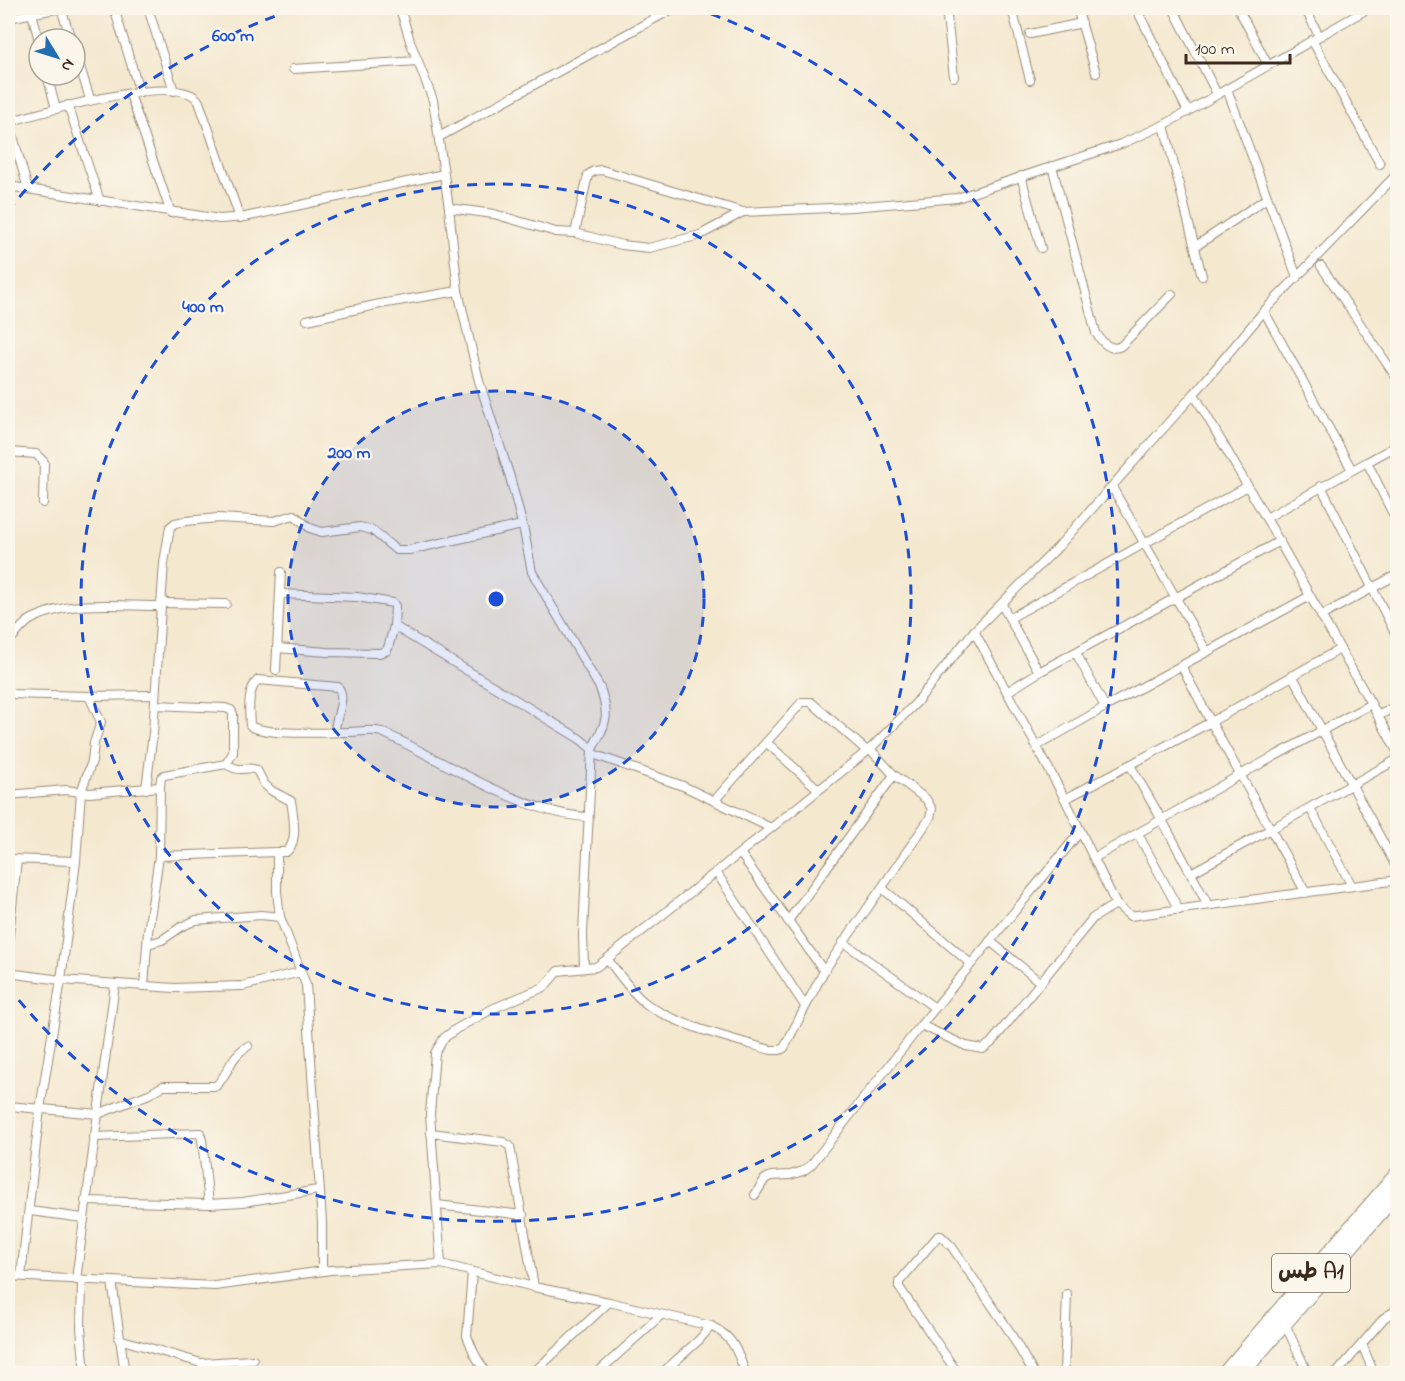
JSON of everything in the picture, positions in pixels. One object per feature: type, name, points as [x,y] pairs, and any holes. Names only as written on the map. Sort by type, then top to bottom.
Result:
[{"type":"highway","name":"طس A1","points":[[1241,1374],[1285,1324],[1398,1173]]},
{"type":"highway","name":"طس A1","points":[[1224,1374],[1398,1192]]},
{"type":"street","points":[[8,18],[61,8],[67,27]]},
{"type":"street","points":[[114,8],[135,93],[171,213]]},
{"type":"street","points":[[148,8],[174,91]]},
{"type":"street","points":[[400,8],[411,44],[433,100],[449,208],[458,291],[479,381],[510,477],[532,572],[600,687],[607,708],[604,729],[592,751],[583,933],[584,968]]},
{"type":"street","points":[[439,137],[674,8]]},
{"type":"street","points":[[946,8],[954,77]]},
{"type":"street","points":[[1012,8],[1030,80]]},
{"type":"street","points":[[1077,8],[1096,73]]},
{"type":"street","points":[[1136,8],[1188,112]]},
{"type":"street","points":[[1173,8],[1217,94]]},
{"type":"street","points":[[1238,8],[1268,65]]},
{"type":"street","points":[[1305,8],[1316,38],[1380,164]]},
{"type":"street","points":[[575,233],[588,176],[594,171],[602,170],[743,212],[792,211],[950,199],[1121,144],[1164,125],[1369,8]]},
{"type":"street","points":[[32,13],[36,27]]},
{"type":"street","points":[[1030,34],[1082,23]]},
{"type":"street","points":[[293,69],[418,61]]},
{"type":"street","points":[[50,87],[56,109]]},
{"type":"street","points":[[86,87],[90,99]]},
{"type":"street","points":[[1227,89],[1297,277]]},
{"type":"street","points":[[28,189],[8,122],[90,99],[174,91],[193,95],[198,100],[240,218]]},
{"type":"street","points":[[68,105],[100,201]]},
{"type":"street","points":[[1164,125],[1202,276]]},
{"type":"street","points":[[1052,166],[1096,333],[1103,343],[1116,349],[1121,346],[1172,294]]},
{"type":"street","points":[[441,1264],[430,1114],[433,1062],[438,1046],[444,1038],[470,1020],[544,987],[558,971],[596,967],[869,750],[915,704],[974,631],[1058,547],[1112,487],[1264,311],[1398,173]]},
{"type":"street","points":[[8,186],[207,219],[240,218],[444,174]]},
{"type":"street","points":[[1021,176],[1041,248]]},
{"type":"street","points":[[1196,246],[1268,198]]},
{"type":"street","points":[[449,208],[494,214],[556,232],[575,233],[599,240],[649,248],[700,236],[743,212]]},
{"type":"street","points":[[1321,266],[1398,380]]},
{"type":"street","points":[[307,320],[380,304],[458,291]]},
{"type":"street","points":[[1264,311],[1352,470]]},
{"type":"street","points":[[1194,394],[1280,541],[1398,753]]},
{"type":"street","points":[[1266,518],[1398,445]]},
{"type":"street","points":[[8,452],[36,454],[44,462],[43,503]]},
{"type":"street","points":[[1367,462],[1398,524]]},
{"type":"street","points":[[1010,618],[1248,486]]},
{"type":"street","points":[[1321,486],[1398,639]]},
{"type":"street","points":[[1112,487],[1207,652]]},
{"type":"street","points":[[146,789],[153,733],[161,605],[170,526],[176,523],[218,518],[274,521],[294,515],[310,528],[322,532],[360,527],[372,530],[396,550],[409,550],[522,525]]},
{"type":"street","points":[[1007,692],[1039,672],[1280,541]]},
{"type":"street","points":[[276,670],[281,572]]},
{"type":"street","points":[[1321,616],[1398,574]]},
{"type":"street","points":[[277,648],[327,652],[379,653],[386,651],[394,626],[396,606],[386,600],[280,594]]},
{"type":"street","points":[[1037,746],[1310,596]]},
{"type":"street","points":[[8,640],[29,621],[56,609],[83,606],[226,604]]},
{"type":"street","points":[[1002,605],[1039,672]]},
{"type":"street","points":[[394,626],[580,739],[592,751],[683,786],[771,828]]},
{"type":"street","points":[[974,631],[1065,799],[1116,904],[1130,916],[1398,879]]},
{"type":"street","points":[[1065,799],[1211,722],[1340,649]]},
{"type":"street","points":[[1076,652],[1105,707]]},
{"type":"street","points":[[1182,667],[1306,893]]},
{"type":"street","points":[[1292,675],[1398,870]]},
{"type":"street","points":[[335,731],[342,698],[338,687],[258,680],[251,688],[249,717],[252,728],[288,732],[351,732],[370,729],[382,732],[511,796],[545,810],[588,817]]},
{"type":"street","points":[[8,694],[155,695]]},
{"type":"street","points":[[21,1276],[40,1109],[61,980],[76,861],[81,792],[92,761],[94,743],[101,722],[89,696]]},
{"type":"street","points":[[607,959],[641,1000],[652,1009],[771,1050],[780,1050],[784,1048],[824,971],[930,818],[932,809],[926,799],[894,775],[869,750],[807,701],[802,702],[714,801]]},
{"type":"street","points":[[1094,858],[1371,704]]},
{"type":"street","points":[[155,705],[231,710],[233,714],[233,753],[226,764]]},
{"type":"street","points":[[1378,716],[1398,705]]},
{"type":"street","points":[[766,742],[818,789]]},
{"type":"street","points":[[1191,873],[1398,759]]},
{"type":"street","points":[[144,986],[159,856],[161,778],[164,775],[226,764],[239,770],[253,768],[257,770],[264,784],[272,791],[291,801],[292,845],[286,852],[159,856]]},
{"type":"street","points":[[1130,765],[1208,905]]},
{"type":"street","points":[[788,921],[894,775]]},
{"type":"street","points":[[8,795],[66,790],[89,793],[160,787]]},
{"type":"street","points":[[1310,808],[1352,886]]},
{"type":"street","points":[[755,1195],[765,1179],[771,1176],[790,1175],[803,1171],[811,1165],[934,1008],[1080,832]]},
{"type":"street","points":[[1138,834],[1179,910]]},
{"type":"street","points":[[277,852],[277,892],[280,917],[306,985],[318,1190],[322,1222],[322,1271]]},
{"type":"street","points":[[740,853],[824,971]]},
{"type":"street","points":[[8,859],[76,861]]},
{"type":"street","points":[[8,944],[17,860]]},
{"type":"street","points":[[716,872],[805,1006]]},
{"type":"street","points":[[882,888],[971,964]]},
{"type":"street","points":[[921,1025],[966,1046],[983,1049],[991,1043],[1093,918],[1116,904]]},
{"type":"street","points":[[148,944],[196,920],[261,915],[280,917]]},
{"type":"street","points":[[990,941],[1041,983]]},
{"type":"street","points":[[843,942],[934,1008]]},
{"type":"street","points":[[8,973],[61,980],[174,988],[242,986],[301,972]]},
{"type":"street","points":[[85,1374],[79,1280],[83,1218],[115,984]]},
{"type":"street","points":[[8,1106],[98,1114],[149,1094],[163,1086],[216,1086],[233,1058],[248,1046]]},
{"type":"street","points":[[94,1137],[200,1133],[209,1204]]},
{"type":"street","points":[[432,1133],[503,1142],[510,1146],[534,1287]]},
{"type":"street","points":[[85,1201],[209,1204],[243,1202],[318,1190]]},
{"type":"street","points":[[437,1205],[523,1215]]},
{"type":"street","points":[[30,1211],[83,1218]]},
{"type":"street","points":[[958,1374],[899,1287],[899,1282],[938,1236],[941,1236],[952,1247],[1008,1329],[1034,1374]]},
{"type":"street","points":[[8,1276],[215,1286],[322,1271],[441,1264],[711,1326],[731,1339],[746,1374]]},
{"type":"street","points":[[472,1272],[467,1336],[486,1374]]},
{"type":"street","points":[[112,1281],[125,1374]]},
{"type":"street","points":[[1064,1374],[1067,1294]]},
{"type":"street","points":[[532,1374],[609,1302]]},
{"type":"street","points":[[1336,1374],[1384,1318],[1398,1309]]},
{"type":"street","points":[[596,1374],[661,1315]]},
{"type":"street","points":[[1285,1324],[1308,1374]]},
{"type":"street","points":[[661,1374],[711,1326]]},
{"type":"street","points":[[119,1339],[201,1363],[253,1360]]},
{"type":"street","points":[[1362,1344],[1374,1374]]}]
